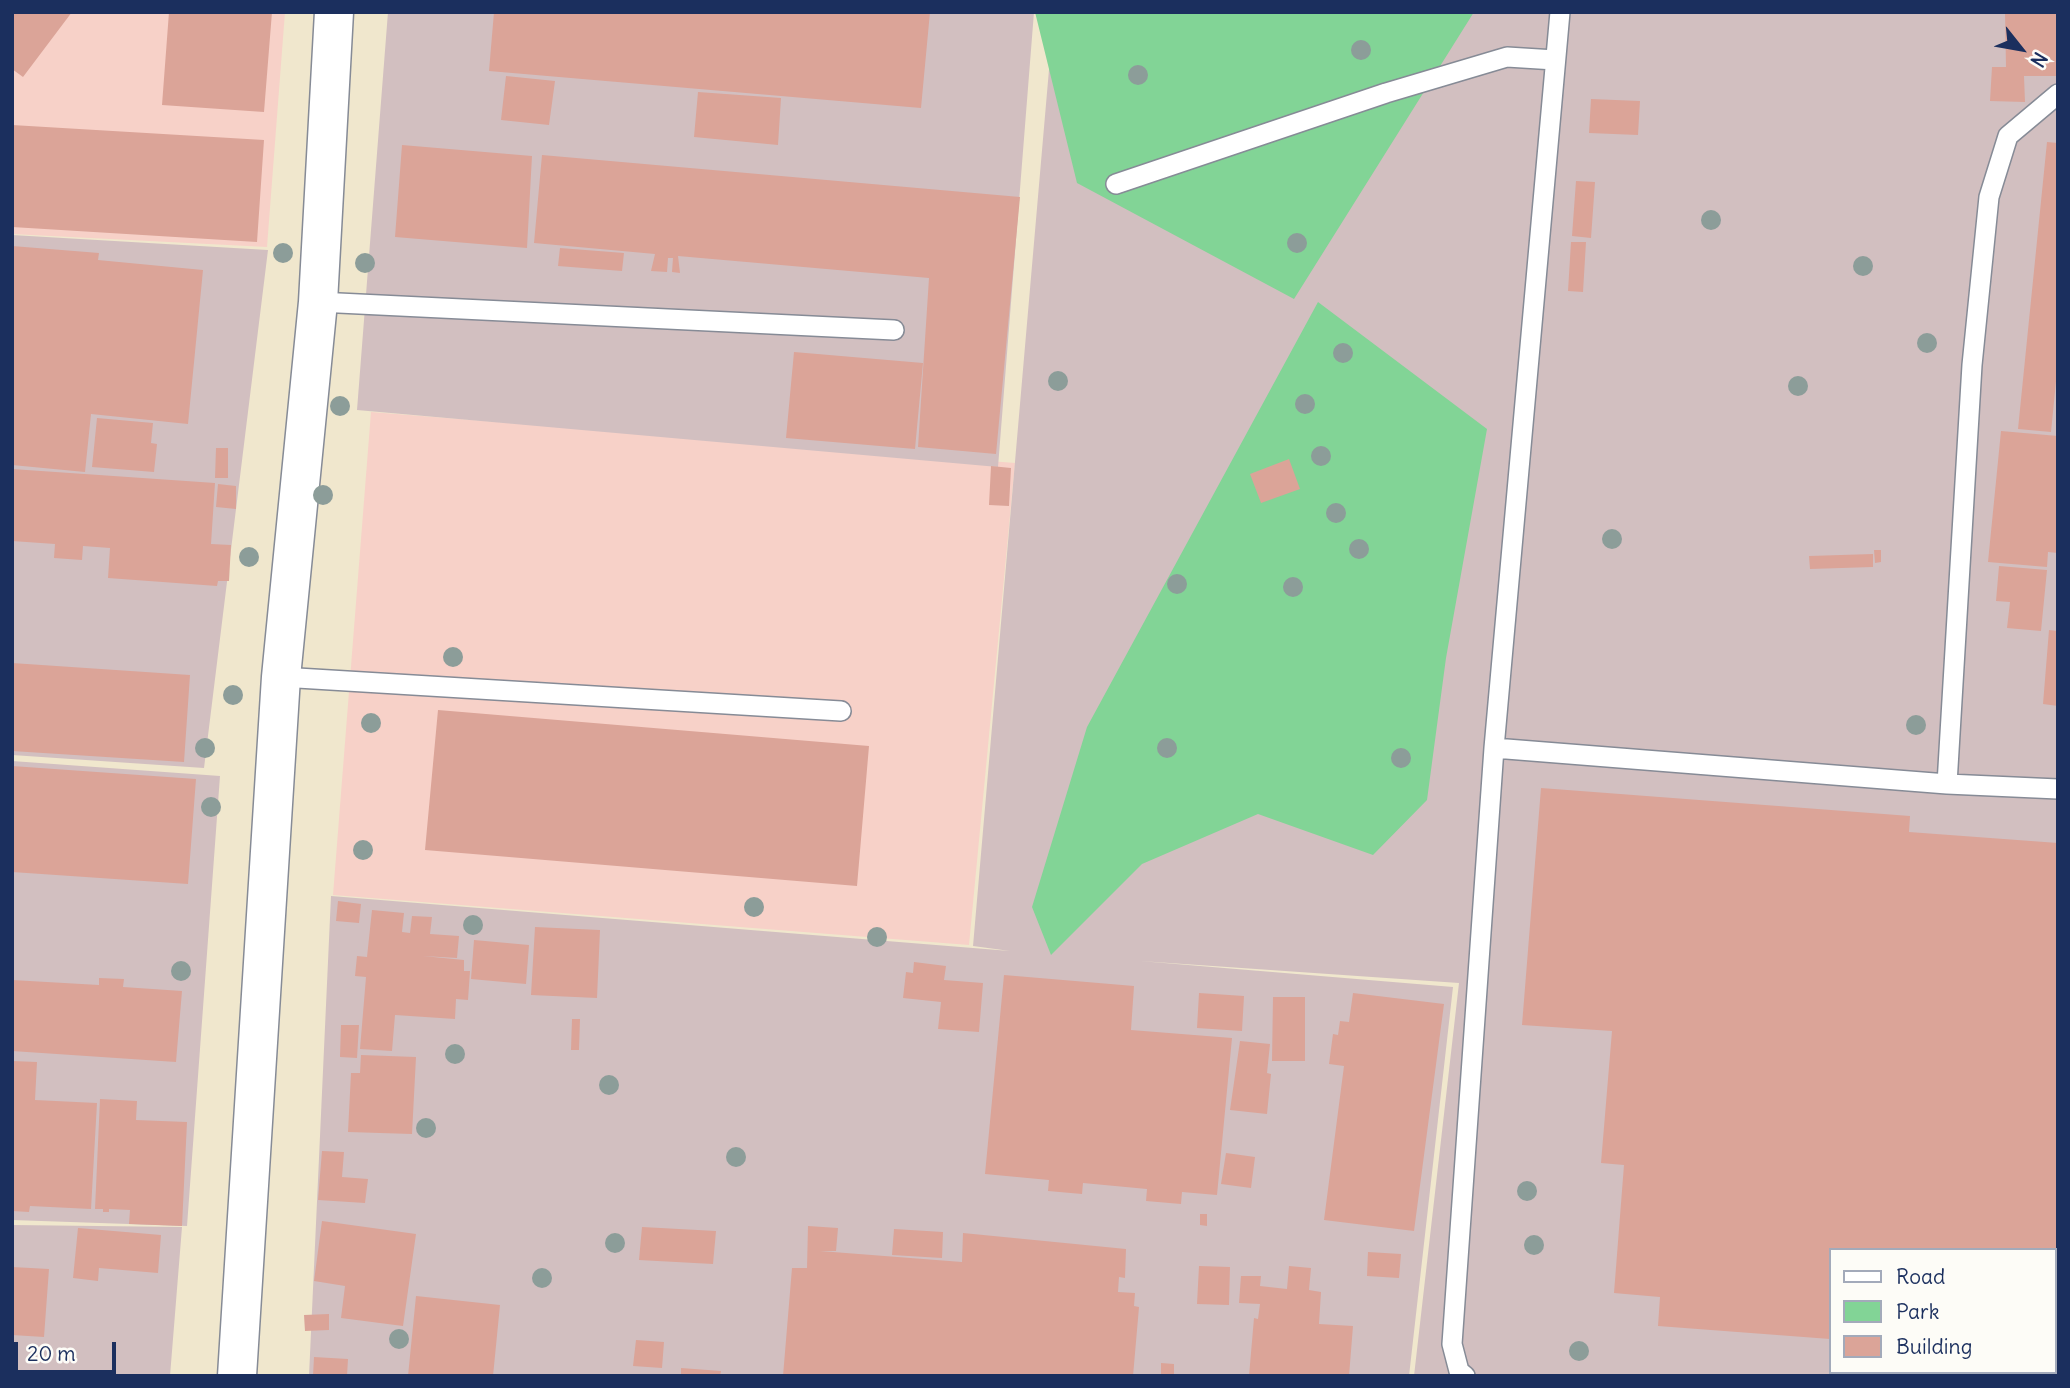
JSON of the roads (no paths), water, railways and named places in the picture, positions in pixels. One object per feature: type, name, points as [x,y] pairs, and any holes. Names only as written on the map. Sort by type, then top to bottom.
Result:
[{"type":"street","points":[[237,1376],[281,677],[318,302],[334,12]]},
{"type":"lane","points":[[1465,1376],[1459,1371],[1452,1344],[1494,748],[1560,12]]},
{"type":"lane","points":[[1116,184],[1386,93],[1507,57],[1556,60]]},
{"type":"lane","points":[[1947,784],[1972,365],[1989,197],[2008,136],[2058,94]]},
{"type":"lane","points":[[318,302],[894,330]]},
{"type":"lane","points":[[281,677],[841,711]]},
{"type":"lane","points":[[1494,748],[1947,784],[2058,789]]}]
